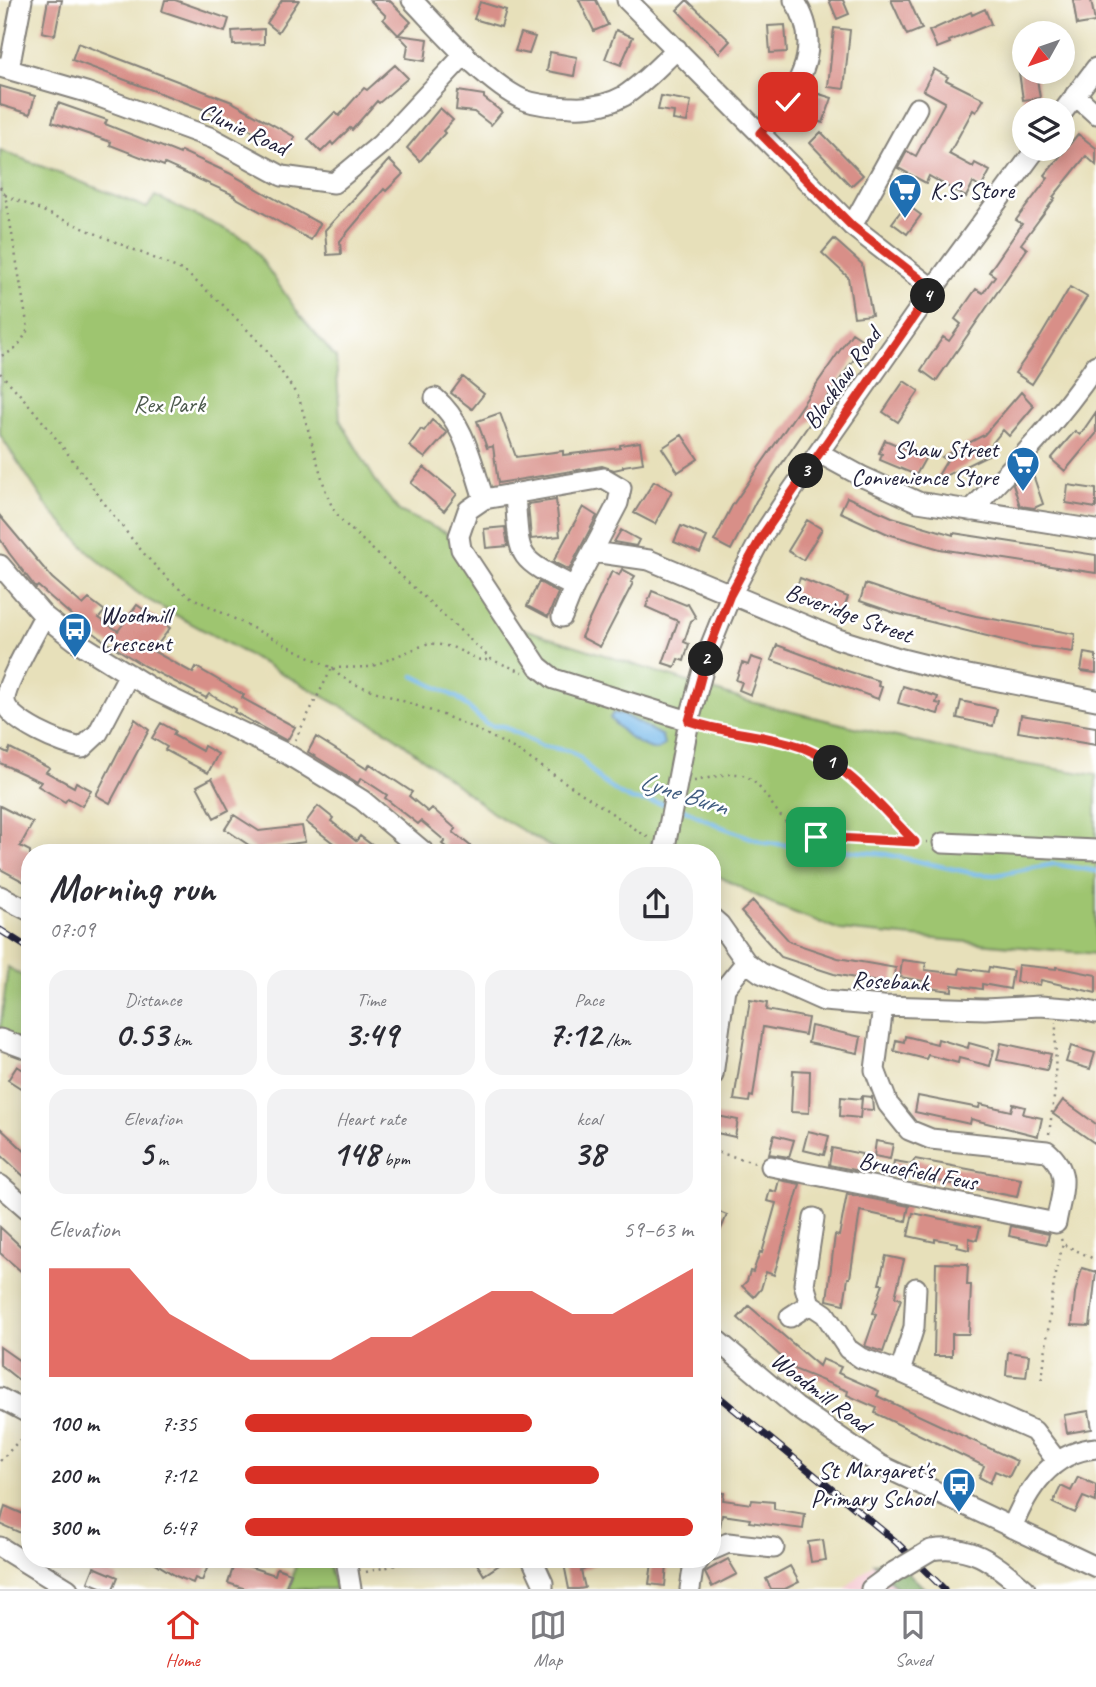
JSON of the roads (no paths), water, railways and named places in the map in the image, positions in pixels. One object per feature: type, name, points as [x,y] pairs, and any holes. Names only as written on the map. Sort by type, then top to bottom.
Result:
[{"type":"street","points":[[4,68],[22,0]]},
{"type":"street","points":[[412,0],[464,54],[506,90],[525,100],[543,105],[605,105],[640,83],[677,49]]},
{"type":"street","points":[[627,0],[852,226],[933,289]]},
{"type":"street","points":[[760,133],[788,102],[808,52],[808,28],[794,0]]},
{"type":"street","name":"Clunie Road","points":[[4,68],[86,92],[212,138],[282,176],[334,183],[381,144],[464,54]]},
{"type":"street","points":[[1073,98],[1096,68]]},
{"type":"street","points":[[1075,95],[1096,114]]},
{"type":"street","points":[[852,226],[917,108]]},
{"type":"street","name":"Blacklaw Road","points":[[666,844],[689,721],[708,652],[730,595],[762,536],[933,289],[1027,161]]},
{"type":"street","points":[[970,512],[1035,444],[1077,394],[1096,365]]},
{"type":"street","points":[[435,398],[453,416],[460,429],[484,499]]},
{"type":"street","points":[[819,453],[918,502],[1096,530]]},
{"type":"street","points":[[562,617],[574,587],[618,503],[621,488],[604,478],[484,499],[468,510],[459,536],[461,550],[538,666],[554,679],[689,721]]},
{"type":"street","points":[[515,494],[519,545],[524,558],[574,587]]},
{"type":"street","name":"Beveridge Street","points":[[593,552],[649,560],[838,639],[902,659],[958,673],[1096,700]]},
{"type":"street","points":[[0,565],[44,617],[76,641],[154,690],[287,754],[362,800],[414,844]]},
{"type":"street","points":[[44,617],[4,700],[8,711],[31,727],[66,745],[82,748],[99,733],[130,674]]},
{"type":"street","points":[[943,843],[1096,850]]},
{"type":"street","points":[[0,896],[21,906]]},
{"type":"street","name":"Rosebank","points":[[721,926],[746,962],[761,973],[824,1001],[985,1009],[1056,1007],[1096,1013]]},
{"type":"street","points":[[721,1017],[725,988],[746,962]]},
{"type":"street","name":"Brucefield Feus","points":[[771,1166],[1056,1223],[1064,1174],[1058,1161],[1047,1151],[931,1139],[909,1130],[888,1104],[875,1070],[883,1006]]},
{"type":"street","points":[[0,1040],[21,1047]]},
{"type":"street","points":[[0,1185],[21,1204]]},
{"type":"street","points":[[814,1218],[804,1284],[810,1304],[825,1314],[848,1349],[861,1358],[900,1372],[1034,1431],[1057,1461]]},
{"type":"street","points":[[900,1372],[914,1327],[916,1288]]},
{"type":"street","points":[[790,1317],[810,1304]]},
{"type":"street","name":"Woodmill Road","points":[[721,1344],[796,1407],[880,1465],[1096,1567]]},
{"type":"street","points":[[0,1398],[21,1409]]},
{"type":"street","points":[[1012,1528],[1033,1484],[1057,1461],[1070,1454],[1096,1448]]},
{"type":"street","points":[[721,1546],[728,1543],[774,1548]]},
{"type":"street","points":[[0,1547],[21,1560]]},
{"type":"street","points":[[871,1589],[932,1550],[949,1547],[972,1552],[998,1567],[1025,1589]]},
{"type":"street","points":[[34,1568],[68,1589]]},
{"type":"street","points":[[536,1568],[543,1589]]},
{"type":"street","points":[[690,1589],[694,1568]]},
{"type":"water","points":[[613,713],[622,714],[662,736],[664,745],[658,750],[637,743],[610,718]]},
{"type":"waterway","name":"Lyne Burn","points":[[414,676],[458,698],[485,723],[503,726],[542,746],[570,751],[600,780],[620,794],[632,800],[668,804]]},
{"type":"waterway","name":"Lyne Burn","points":[[677,806],[765,843],[885,854],[976,874],[996,875],[1054,864],[1096,871]]},
{"type":"railway","points":[[0,930],[21,943]]},
{"type":"railway","points":[[721,1398],[895,1541],[944,1589]]},
{"type":"place","name":"K.S. Store","points":[[905,220]]},
{"type":"place","name":"Shaw Street Convenience Store","points":[[1023,493]]},
{"type":"place","name":"Woodmill Crescent","points":[[75,659]]},
{"type":"place","name":"St Margaret's Primary School","points":[[959,1514]]},
{"type":"park label","name":"Rex Park","points":[[169,404]]}]
